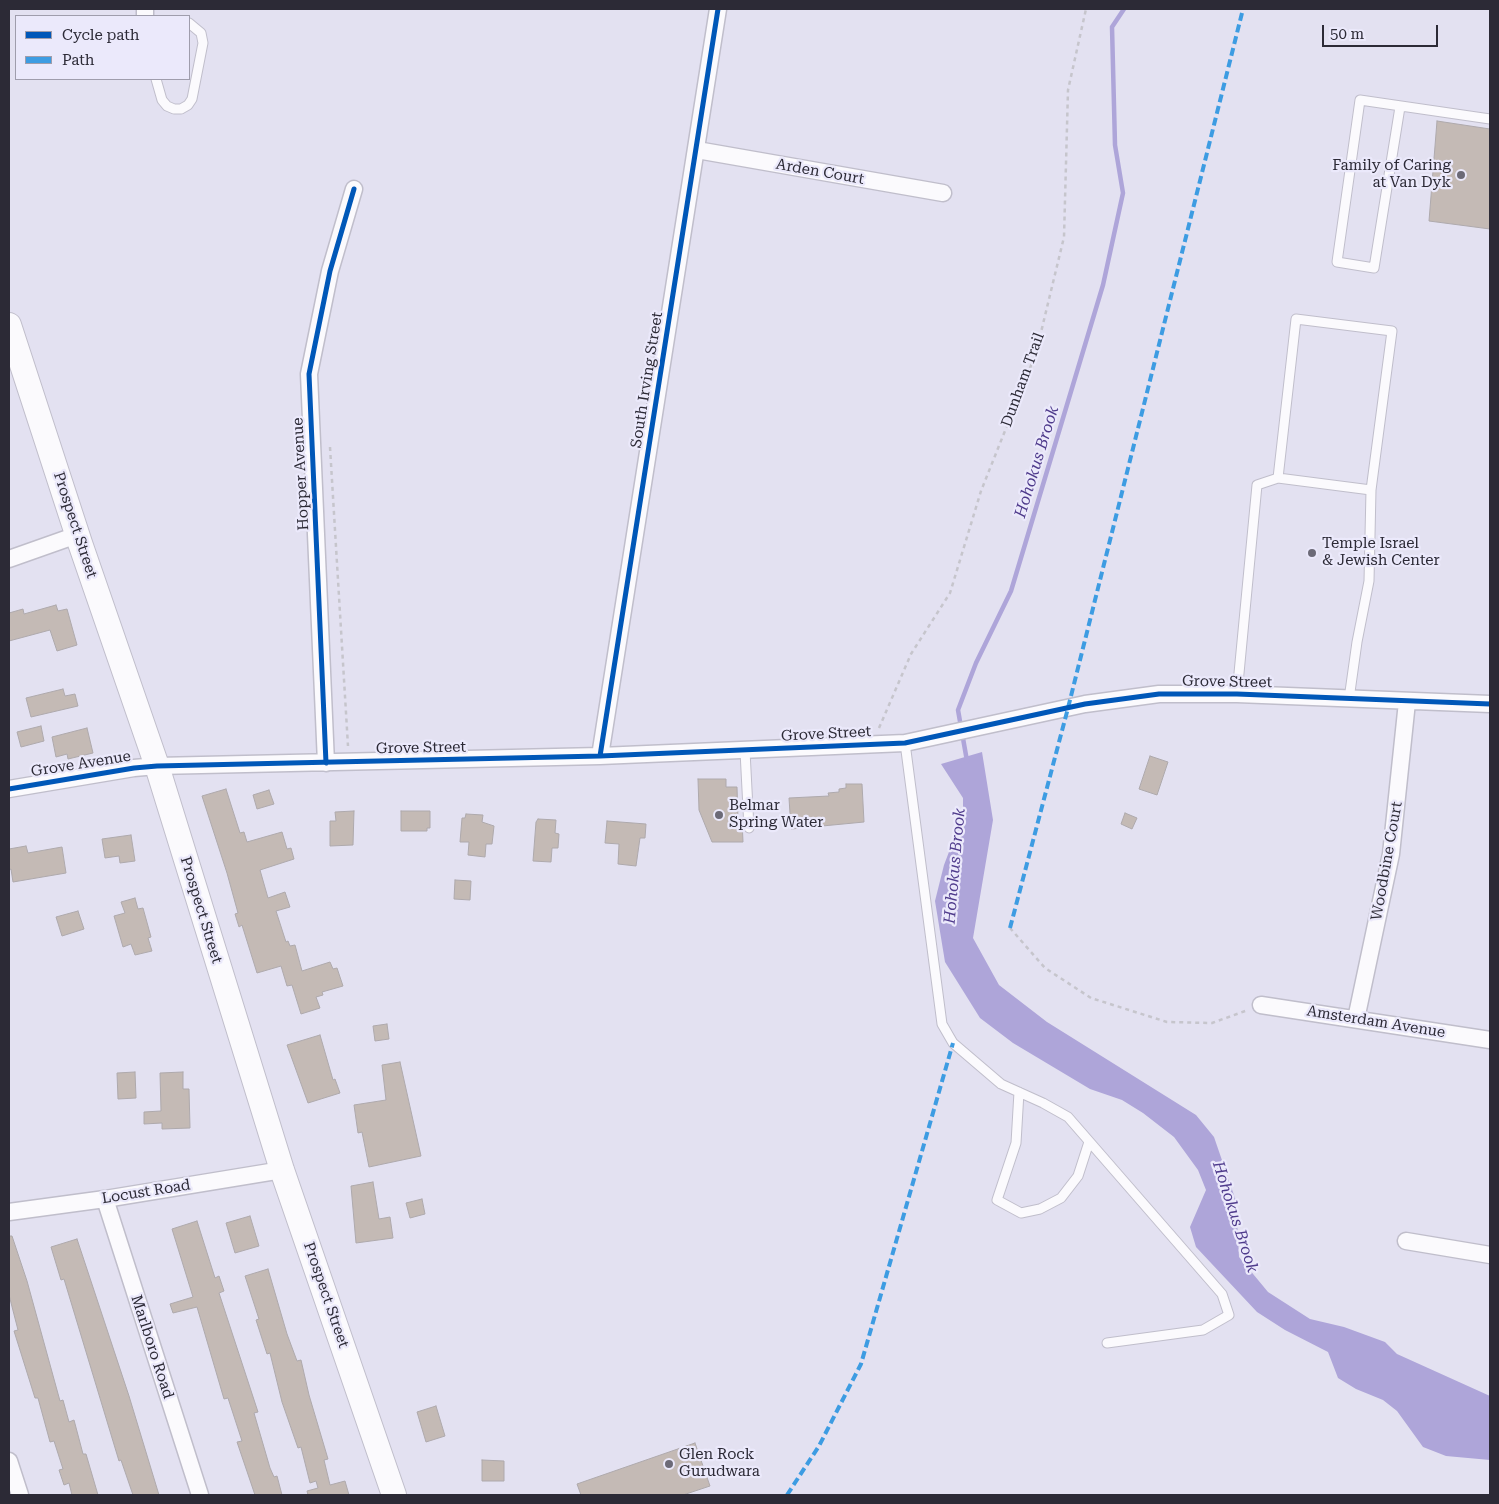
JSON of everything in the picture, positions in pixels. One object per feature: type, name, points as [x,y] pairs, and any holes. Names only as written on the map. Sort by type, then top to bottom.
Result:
[{"type":"main road","name":"Prospect Street","points":[[9,325],[77,535],[157,766],[282,1170],[394,1495]]},
{"type":"street","name":"South Irving Street","points":[[600,756],[718,9]]},
{"type":"street","name":"Arden Court","points":[[696,150],[943,193]]},
{"type":"street","name":"Hopper Avenue","points":[[326,762],[327,750],[309,374],[330,271],[354,190]]},
{"type":"street","points":[[9,559],[77,535]]},
{"type":"street","name":"Grove Street","points":[[157,766],[600,756],[905,743],[1121,697],[1159,694],[1237,694],[1490,704]]},
{"type":"street","name":"Woodbine Court","points":[[1356,1019],[1391,854],[1408,702]]},
{"type":"street","name":"Grove Avenue","points":[[9,788],[157,766]]},
{"type":"street","name":"Amsterdam Avenue","points":[[1261,1005],[1490,1040]]},
{"type":"street","name":"Locust Road","points":[[9,1212],[105,1199],[282,1170]]},
{"type":"street","name":"Marlboro Road","points":[[105,1199],[200,1495]]},
{"type":"street","points":[[1406,1241],[1490,1255]]},
{"type":"street","points":[[9,1461],[20,1495]]},
{"type":"lane","points":[[156,80],[162,100],[167,106],[181,109],[188,105],[192,98],[203,42],[201,34],[190,24]]},
{"type":"lane","points":[[1400,107],[1374,268],[1337,262],[1360,100],[1490,119]]},
{"type":"lane","points":[[1278,478],[1296,319],[1392,331],[1371,490],[1369,581],[1357,642],[1349,699]]},
{"type":"lane","points":[[1237,694],[1256,485],[1278,478],[1371,490]]},
{"type":"lane","points":[[905,743],[942,1024],[953,1043],[1001,1084],[1068,1117],[1222,1294],[1228,1315],[1203,1330],[1107,1343]]},
{"type":"lane","points":[[745,751],[749,828]]},
{"type":"lane","points":[[1018,1092],[1016,1143],[997,1200],[1022,1213],[1040,1209],[1061,1198],[1078,1176],[1089,1142]]},
{"type":"path","points":[[330,445],[349,750]]},
{"type":"path","points":[[1010,928],[1045,968],[1091,998],[1167,1022],[1212,1023],[1261,1005]]},
{"type":"water","points":[[982,752],[993,820],[973,938],[999,985],[1047,1022],[1196,1115],[1214,1137],[1236,1201],[1239,1257],[1268,1292],[1310,1319],[1344,1327],[1385,1342],[1397,1354],[1490,1396],[1490,1460],[1446,1456],[1423,1447],[1397,1411],[1383,1400],[1356,1389],[1338,1378],[1328,1352],[1285,1330],[1257,1312],[1196,1247],[1190,1227],[1206,1190],[1198,1170],[1174,1137],[1143,1113],[1122,1100],[1090,1089],[1013,1043],[980,1018],[945,962],[935,901],[944,865],[963,815],[963,798],[941,764]]},
{"type":"building","name":"Family of Caring at Van Dyk","points":[[1437,121],[1490,129],[1490,229],[1429,221]]},
{"type":"building","points":[[56,605],[58,611],[67,609],[77,645],[57,651],[50,630],[9,641],[9,613],[23,609],[24,614]]},
{"type":"building","points":[[63,689],[65,696],[75,694],[78,706],[31,717],[26,698]]},
{"type":"building","points":[[41,726],[44,741],[21,747],[17,732]]},
{"type":"building","points":[[87,728],[93,753],[68,759],[67,754],[56,757],[52,737]]},
{"type":"building","points":[[1150,756],[1168,762],[1157,795],[1139,789]]},
{"type":"building","name":"Belmar Spring Water","points":[[698,779],[726,779],[726,787],[737,787],[738,820],[742,820],[743,842],[712,842],[699,810]]},
{"type":"building","points":[[846,784],[862,784],[864,822],[791,829],[789,798],[829,796],[828,793],[839,792],[839,789],[846,788]]},
{"type":"building","points":[[226,789],[240,833],[244,832],[247,842],[282,832],[287,849],[291,848],[294,859],[260,870],[268,898],[285,892],[290,907],[276,911],[286,942],[288,941],[290,946],[295,945],[302,971],[330,962],[333,969],[337,968],[343,986],[322,992],[323,995],[316,997],[320,1008],[301,1014],[292,985],[287,986],[281,966],[257,973],[242,925],[239,927],[235,914],[238,913],[227,873],[202,796]]},
{"type":"building","points":[[269,790],[274,804],[257,809],[253,795]]},
{"type":"building","points":[[354,811],[353,845],[330,846],[330,821],[336,821],[335,812]]},
{"type":"building","points":[[401,811],[430,811],[430,828],[427,828],[427,831],[401,831]]},
{"type":"building","points":[[1125,813],[1137,818],[1132,829],[1121,824]]},
{"type":"building","points":[[466,814],[483,815],[482,822],[494,826],[492,844],[486,844],[485,857],[468,855],[469,842],[460,842],[462,818],[465,818]]},
{"type":"building","points":[[538,819],[556,820],[555,833],[559,834],[558,848],[552,848],[551,862],[533,861],[536,822]]},
{"type":"building","points":[[607,821],[646,824],[645,838],[640,838],[636,866],[618,864],[619,844],[605,843]]},
{"type":"building","points":[[131,835],[135,861],[120,863],[119,856],[105,858],[102,839]]},
{"type":"building","points":[[26,846],[28,853],[62,847],[66,873],[13,882],[11,869],[9,870],[9,849]]},
{"type":"building","points":[[455,880],[471,881],[470,900],[454,899]]},
{"type":"building","points":[[135,898],[138,909],[143,908],[151,937],[148,938],[152,951],[135,955],[131,944],[123,947],[114,916],[125,913],[121,902]]},
{"type":"building","points":[[78,911],[84,929],[62,936],[56,917]]},
{"type":"building","points":[[387,1024],[389,1039],[375,1041],[373,1026]]},
{"type":"building","points":[[320,1035],[333,1080],[335,1079],[340,1093],[308,1103],[287,1045]]},
{"type":"building","points":[[400,1062],[421,1156],[369,1167],[362,1132],[358,1133],[354,1105],[386,1100],[382,1065]]},
{"type":"building","points":[[135,1072],[136,1098],[118,1099],[117,1073]]},
{"type":"building","points":[[183,1072],[183,1089],[189,1089],[190,1128],[162,1129],[162,1123],[144,1124],[144,1112],[161,1111],[160,1073]]},
{"type":"building","points":[[373,1182],[379,1219],[390,1217],[393,1238],[356,1243],[351,1186]]},
{"type":"building","points":[[422,1199],[425,1214],[410,1218],[406,1203]]},
{"type":"building","points":[[250,1216],[259,1246],[235,1253],[226,1223]]},
{"type":"building","points":[[197,1221],[215,1278],[219,1276],[224,1291],[219,1293],[258,1412],[254,1413],[270,1468],[274,1477],[277,1476],[282,1495],[255,1495],[237,1442],[242,1441],[228,1398],[224,1399],[197,1307],[173,1313],[170,1304],[193,1297],[172,1229]]},
{"type":"building","points":[[9,1236],[12,1236],[27,1281],[60,1401],[63,1400],[69,1422],[74,1420],[83,1454],[86,1454],[98,1495],[72,1495],[69,1483],[64,1485],[59,1470],[63,1469],[54,1441],[50,1442],[38,1398],[35,1398],[14,1331],[18,1330],[9,1295]]},
{"type":"building","points":[[77,1239],[129,1396],[159,1495],[133,1495],[121,1460],[119,1461],[64,1279],[61,1280],[51,1247]]},
{"type":"building","points":[[268,1269],[287,1334],[297,1361],[301,1360],[328,1459],[324,1460],[330,1485],[345,1481],[349,1495],[308,1495],[307,1491],[318,1488],[316,1481],[310,1483],[301,1447],[298,1448],[282,1402],[270,1353],[267,1354],[256,1320],[259,1319],[245,1276]]},
{"type":"building","points":[[436,1406],[445,1436],[426,1442],[417,1412]]},
{"type":"building","name":"Glen Rock Gurudwara","points":[[695,1443],[710,1486],[683,1495],[581,1495],[577,1484]]},
{"type":"building","points":[[482,1460],[504,1461],[504,1481],[482,1481]]},
{"type":"waterway","name":"Hohokus Brook","points":[[967,761],[958,710],[976,663],[1011,591],[1103,285],[1123,193],[1115,145],[1112,27],[1124,9]]},
{"type":"marked path","points":[[1010,928],[1068,708],[1243,9]]},
{"type":"marked path","points":[[787,1495],[819,1446],[861,1364],[953,1043]]},
{"type":"cycle path","points":[[600,756],[718,9]]},
{"type":"cycle path","points":[[326,763],[309,374],[330,271],[354,189]]},
{"type":"cycle path","points":[[9,789],[134,768],[157,766],[600,756],[905,743],[1085,704],[1159,694],[1237,694],[1490,704]]},
{"type":"place","name":"Family of Caring at Van Dyk","points":[[1461,175]]},
{"type":"place","name":"Temple Israel & Jewish Center","points":[[1312,553]]},
{"type":"place","name":"Belmar Spring Water","points":[[719,815]]},
{"type":"place","name":"Glen Rock Gurudwara","points":[[669,1464]]}]
